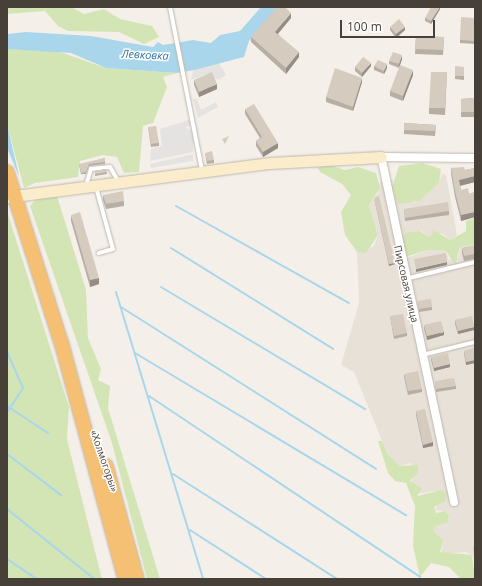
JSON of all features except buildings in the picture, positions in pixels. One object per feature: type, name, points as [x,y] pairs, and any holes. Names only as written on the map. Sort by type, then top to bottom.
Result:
[{"type":"highway","name":"«Холмогоры»","points":[[7,172],[11,196],[62,345],[118,501],[137,579]]},
{"type":"highway","name":"«Холмогоры»","points":[[62,345],[125,579]]},
{"type":"street","points":[[11,196],[270,163],[381,157],[475,158]]},
{"type":"street","name":"Пирсовая улица","points":[[381,157],[405,279],[454,502]]},
{"type":"lane","points":[[170,7],[176,27],[202,172]]},
{"type":"lane","points":[[99,253],[113,249],[90,186],[91,169],[110,167],[119,183]]},
{"type":"lane","points":[[405,279],[475,262]]},
{"type":"lane","points":[[422,355],[475,342]]},
{"type":"shaded area","points":[[218,61],[226,75],[219,80],[206,74],[191,80],[195,63]]},
{"type":"shaded area","points":[[193,99],[197,99],[201,110],[216,102],[218,107],[198,118]]},
{"type":"shaded area","points":[[192,119],[193,125],[185,127],[193,132],[193,152],[150,161],[151,149],[162,146],[160,129]]},
{"type":"shaded area","points":[[193,154],[193,161],[151,168],[150,164]]},
{"type":"shaded area","points":[[442,174],[446,175],[457,235],[450,240],[442,233],[430,237],[421,231],[411,232],[407,258],[428,250],[446,251],[449,260],[458,258],[460,247],[475,245],[475,558],[466,552],[441,554],[444,541],[433,531],[436,526],[446,524],[449,518],[448,512],[435,510],[439,502],[437,491],[415,494],[421,490],[418,485],[410,484],[414,477],[411,463],[400,466],[387,453],[354,372],[341,365],[359,303],[357,252],[374,246],[378,235],[369,205],[378,193],[380,182],[393,180],[392,187],[414,203],[439,183]]},
{"type":"green space","points":[[7,7],[71,7],[84,14],[104,9],[120,19],[152,26],[159,37],[144,44],[119,32],[68,31],[58,26],[45,11],[7,14]]},
{"type":"green space","points":[[7,49],[57,51],[106,68],[177,73],[163,77],[167,87],[153,123],[143,126],[139,172],[124,173],[117,157],[103,155],[80,161],[78,177],[35,183],[24,188],[7,124]]},
{"type":"green space","points":[[422,163],[441,169],[439,183],[419,201],[398,204],[392,187],[399,166]]},
{"type":"green space","points":[[326,164],[345,170],[358,167],[376,173],[380,188],[369,205],[378,235],[366,253],[357,252],[345,235],[341,212],[351,195],[342,184],[320,172],[318,168]]},
{"type":"green space","points":[[57,196],[86,290],[88,338],[101,369],[98,380],[110,386],[108,408],[160,579],[147,579],[112,443],[30,206],[37,198]]},
{"type":"green space","points":[[7,211],[69,407],[67,439],[102,579],[7,579]]},
{"type":"green space","points":[[475,218],[475,245],[460,247],[455,265],[446,251],[428,250],[405,257],[401,241],[405,233],[419,231],[430,237],[434,230],[450,240],[466,231],[466,221]]},
{"type":"green space","points":[[378,441],[382,441],[387,453],[400,466],[418,465],[418,473],[410,481],[422,488],[417,496],[442,490],[446,493],[445,501],[434,507],[436,513],[446,511],[449,515],[448,523],[436,526],[433,531],[444,541],[440,552],[472,555],[475,579],[461,579],[449,567],[431,563],[420,577],[413,546],[415,506],[406,483],[395,481],[388,473]]},
{"type":"water","name":"Левковка","points":[[261,7],[281,7],[249,41],[244,57],[177,73],[106,68],[71,53],[7,49],[7,34],[26,32],[91,36],[153,47],[158,42],[163,45],[193,40],[211,43],[220,35],[240,31]]},
{"type":"water","points":[[7,124],[19,176],[24,188],[7,148]]},
{"type":"waterway","points":[[176,206],[349,303]]},
{"type":"waterway","points":[[171,248],[333,349]]},
{"type":"waterway","points":[[161,287],[365,409]]},
{"type":"waterway","points":[[116,292],[203,579]]},
{"type":"waterway","points":[[121,307],[376,469]]},
{"type":"waterway","points":[[7,352],[23,388],[7,413]]},
{"type":"waterway","points":[[135,353],[406,515]]},
{"type":"waterway","points":[[149,396],[420,577]]},
{"type":"waterway","points":[[7,406],[48,433]]},
{"type":"waterway","points":[[7,454],[61,495]]},
{"type":"waterway","points":[[173,474],[337,579]]},
{"type":"waterway","points":[[7,509],[93,578]]},
{"type":"waterway","points":[[190,530],[266,579]]},
{"type":"waterway","points":[[7,559],[37,579]]}]
